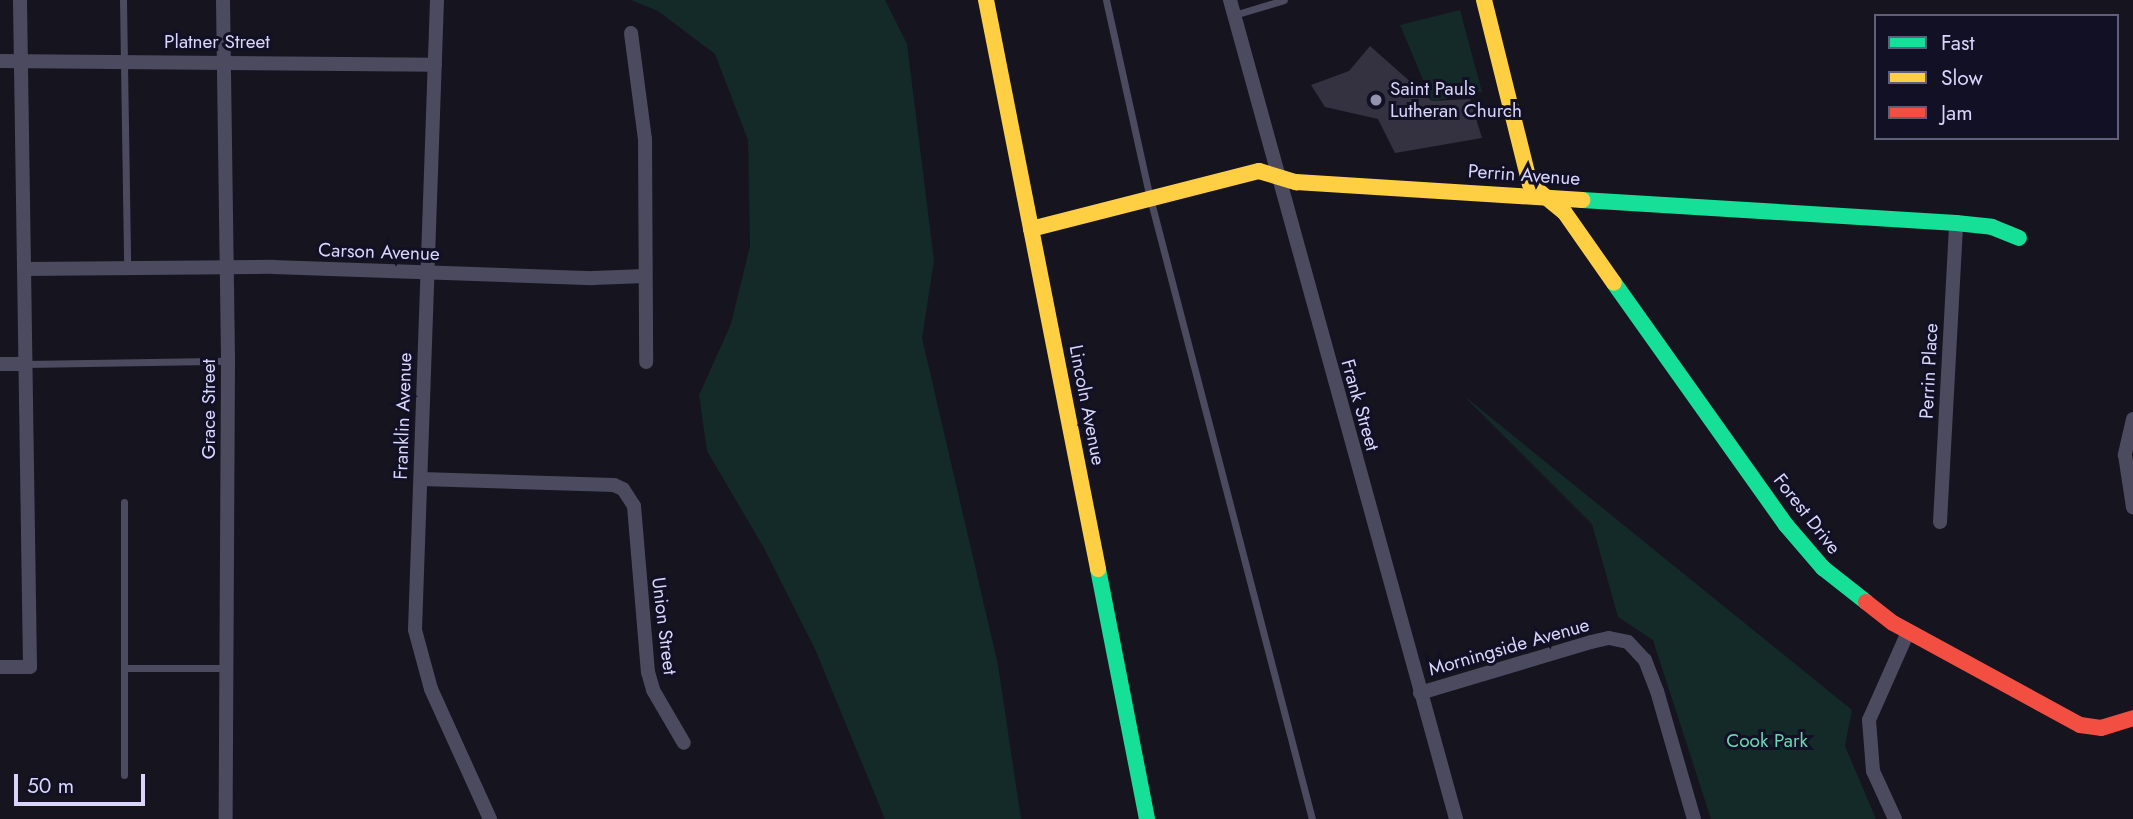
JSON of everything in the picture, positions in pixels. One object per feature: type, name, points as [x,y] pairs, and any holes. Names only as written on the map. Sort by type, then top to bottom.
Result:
[{"type":"street","points":[[0,667],[30,667],[20,0]]},
{"type":"street","name":"Grace Street","points":[[223,0],[228,268],[226,819]]},
{"type":"street","name":"Franklin Avenue","points":[[437,0],[415,630],[419,657],[490,819]]},
{"type":"street","name":"Lincoln Avenue","points":[[986,0],[1147,819]]},
{"type":"street","name":"Frank Street","points":[[1230,0],[1276,176],[1455,819]]},
{"type":"street","name":"Forest Drive","points":[[1484,0],[1530,184],[1565,213],[1786,525],[1850,592],[1909,632],[2080,725],[2101,728],[2133,718]]},
{"type":"street","points":[[631,33],[645,139],[646,362]]},
{"type":"street","name":"Platner Street","points":[[0,61],[224,60],[435,65]]},
{"type":"street","name":"Perrin Avenue","points":[[1031,229],[1250,173],[1296,182],[1956,223],[1992,227],[2020,239]]},
{"type":"street","name":"Perrin Place","points":[[1940,522],[1956,223]]},
{"type":"street","name":"Carson Avenue","points":[[24,269],[228,268],[645,276]]},
{"type":"street","points":[[0,364],[26,364]]},
{"type":"street","points":[[2133,419],[2125,455],[2133,507]]},
{"type":"street","name":"Union Street","points":[[421,479],[614,485],[634,506],[642,637],[653,690],[684,743]]},
{"type":"street","points":[[1895,819],[1873,771],[1869,720],[1909,632]]},
{"type":"street","name":"Morningside Avenue","points":[[1420,693],[1591,642],[1609,638],[1628,642],[1645,660],[1657,691],[1694,819]]},
{"type":"lane","points":[[122,0],[127,270]]},
{"type":"lane","points":[[1107,0],[1150,198],[1312,819]]},
{"type":"lane","points":[[1234,16],[1281,0]]},
{"type":"lane","points":[[26,364],[228,361]]},
{"type":"lane","points":[[124,502],[124,775]]},
{"type":"lane","points":[[126,668],[227,668]]},
{"type":"green space","points":[[631,0],[885,0],[907,44],[934,261],[922,338],[998,665],[1021,819],[885,819],[815,649],[764,548],[707,451],[699,395],[731,324],[750,246],[748,140],[715,54],[658,11]]},
{"type":"green space","points":[[1460,10],[1482,92],[1432,101],[1400,25]]},
{"type":"green space","name":"Cook Park","points":[[1463,395],[1852,710],[1845,746],[1876,819],[1711,819],[1653,640],[1618,617],[1592,524]]},
{"type":"building","name":"Saint Pauls Lutheran Church","points":[[1370,46],[1432,101],[1470,99],[1482,138],[1395,153],[1378,119],[1325,107],[1311,85],[1349,71]]},
{"type":"traffic: fast","points":[[1582,200],[1956,223],[1992,227],[2019,238]]},
{"type":"traffic: fast","points":[[1614,283],[1786,525],[1823,568],[1866,602]]},
{"type":"traffic: fast","points":[[1098,569],[1147,819]]},
{"type":"traffic: slow","points":[[986,0],[1098,569]]},
{"type":"traffic: slow","points":[[1484,0],[1530,184],[1565,213],[1614,283]]},
{"type":"traffic: slow","points":[[1031,229],[1259,171],[1296,182],[1582,200]]},
{"type":"traffic: jam","points":[[1866,602],[1893,623],[2080,725],[2101,728],[2133,718]]},
{"type":"place","name":"Saint Pauls Lutheran Church","points":[[1376,100]]}]
